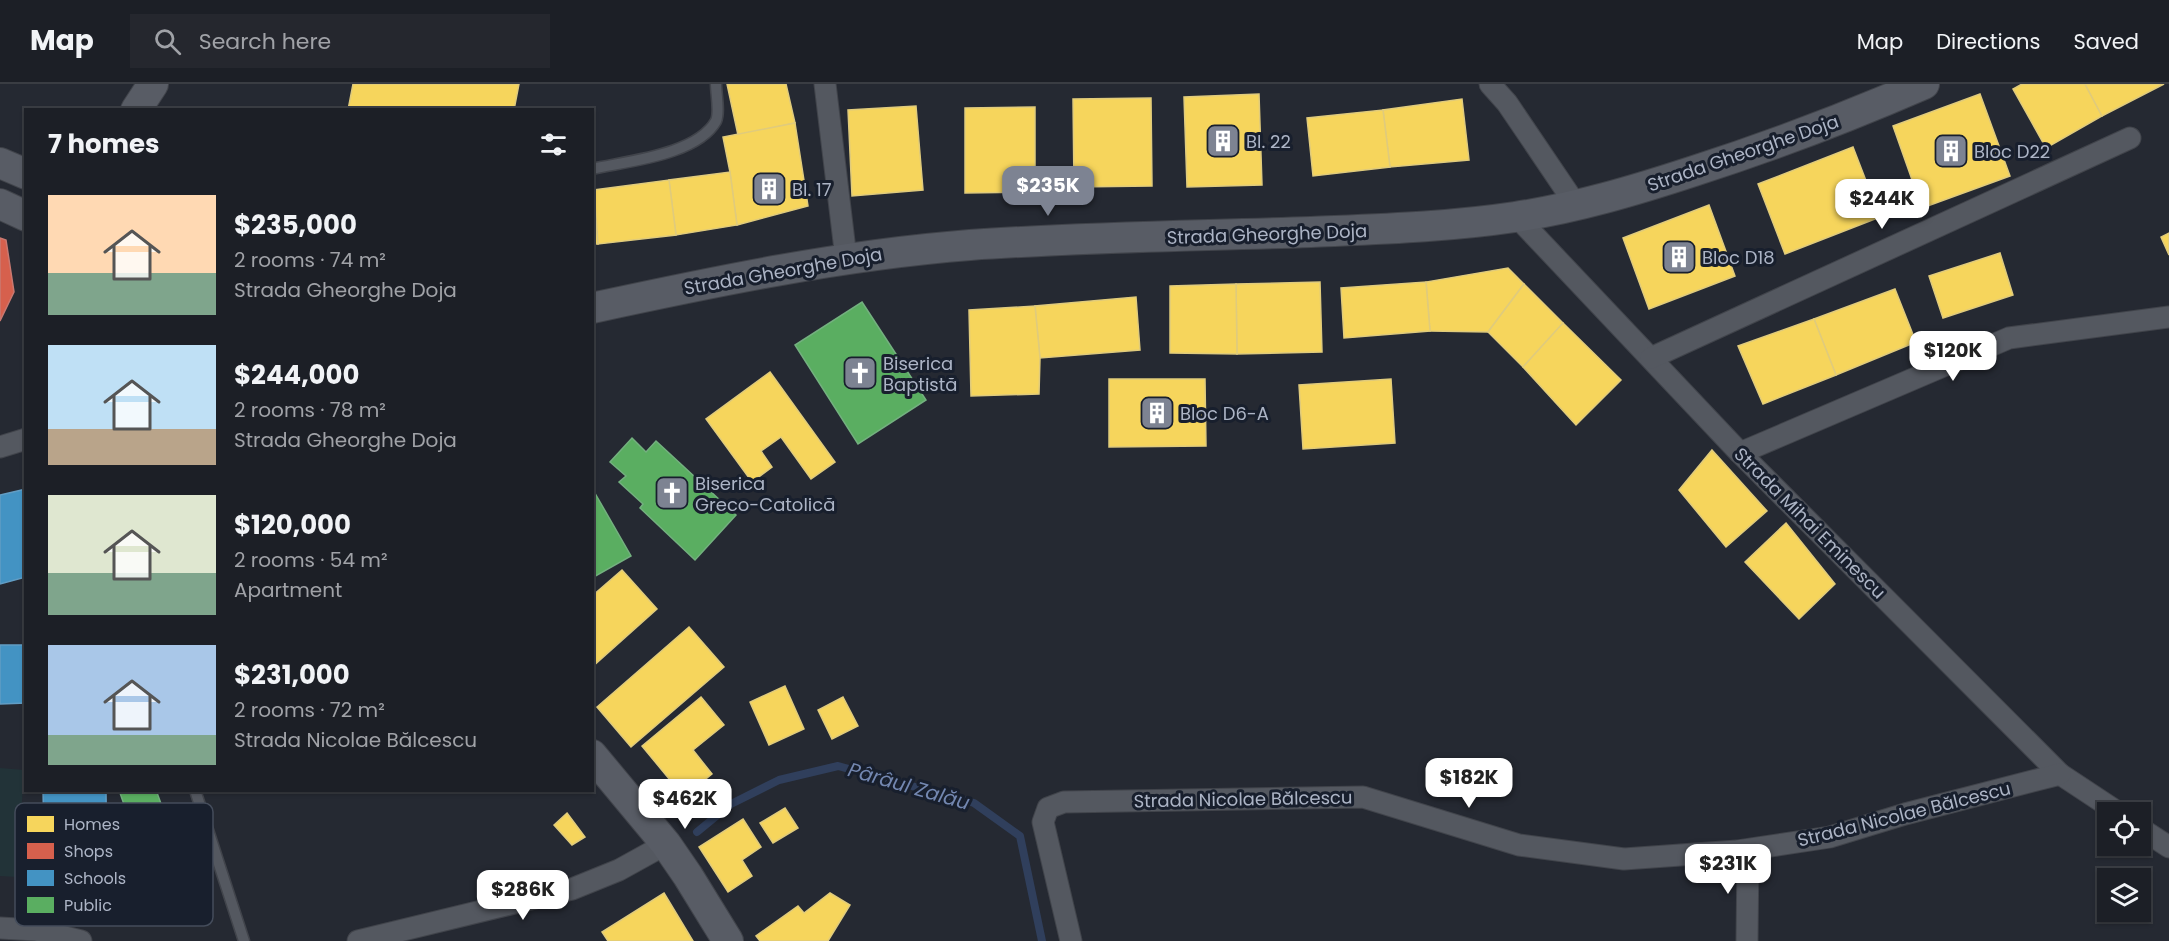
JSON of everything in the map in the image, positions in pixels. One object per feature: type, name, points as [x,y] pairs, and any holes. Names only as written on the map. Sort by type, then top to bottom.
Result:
[{"type":"main road","points":[[137,108],[155,84]]},
{"type":"main road","points":[[146,108],[155,84]]},
{"type":"main road","points":[[153,108],[155,84]]},
{"type":"main road","name":"Strada Gheorghe Doja","points":[[594,308],[682,288],[846,258],[971,245],[1382,229],[1516,217],[1576,205],[1671,179],[1751,153],[1840,120],[1924,84]]},
{"type":"main road","points":[[0,204],[24,215]]},
{"type":"main road","points":[[594,757],[666,844],[728,941]]},
{"type":"street","points":[[825,84],[846,258]]},
{"type":"street","points":[[1490,84],[1507,103],[1576,205]]},
{"type":"street","points":[[1651,358],[2130,138]]},
{"type":"street","name":"Strada Mihai Eminescu","points":[[1516,217],[1740,453],[2060,774],[2102,802]]},
{"type":"street","points":[[1740,453],[2009,338],[2169,317]]},
{"type":"street","points":[[0,447],[24,440]]},
{"type":"street","name":"Strada Nicolae Bălcescu","points":[[1071,941],[1043,822],[1048,808],[1065,802],[1363,797],[1519,844],[1623,859],[1748,850],[1830,837],[1905,814],[2060,774]]},
{"type":"street","points":[[2151,835],[2169,847]]},
{"type":"street","points":[[358,941],[572,889],[619,870],[666,844]]},
{"type":"street","points":[[1747,941],[1748,850]]},
{"type":"street","points":[[0,928],[36,930],[81,941]]},
{"type":"lane","points":[[594,169],[681,150],[705,134],[717,119],[716,84]]},
{"type":"lane","points":[[213,845],[244,941]]},
{"type":"shaded area","points":[[0,768],[24,770],[22,803],[15,803],[15,877],[0,876]]},
{"type":"building: Homes","points":[[353,84],[519,84],[514,108],[348,108]]},
{"type":"building: Homes","points":[[727,84],[786,84],[795,123],[738,135]]},
{"type":"building: Homes","points":[[2022,84],[2085,84],[2102,116],[2046,148],[2013,89]]},
{"type":"building: Homes","points":[[2085,84],[2164,84],[2102,116]]},
{"type":"building: Homes","name":"Bl. 22","points":[[1259,94],[1262,185],[1187,187],[1184,97]]},
{"type":"building: Homes","name":"Bloc D22","points":[[1980,94],[2010,176],[1922,208],[1893,126]]},
{"type":"building: Homes","points":[[1151,98],[1152,186],[1074,187],[1073,99]]},
{"type":"building: Homes","points":[[1462,99],[1469,160],[1390,167],[1383,110]]},
{"type":"building: Homes","points":[[916,106],[923,190],[852,196],[848,110]]},
{"type":"building: Homes","points":[[1035,107],[1035,192],[965,193],[965,108]]},
{"type":"building: Homes","points":[[1383,110],[1390,167],[1313,176],[1307,118]]},
{"type":"building: Homes","name":"Bl. 17","points":[[795,123],[808,206],[737,225],[723,137]]},
{"type":"building: Homes","points":[[1853,147],[1880,217],[1785,254],[1758,184]]},
{"type":"building: Homes","points":[[730,172],[737,225],[676,235],[669,180]]},
{"type":"building: Homes","points":[[669,180],[676,235],[598,244],[594,190]]},
{"type":"building: Homes","name":"Bloc D18","points":[[1709,205],[1735,276],[1649,309],[1623,238]]},
{"type":"building: Homes","points":[[594,208],[598,244],[594,244]]},
{"type":"building: Homes","points":[[2169,233],[2169,255],[2161,237]]},
{"type":"building: Homes","points":[[2000,253],[2013,295],[1943,318],[1929,276]]},
{"type":"building: Homes","points":[[1508,268],[1524,284],[1488,332],[1430,331],[1426,282]]},
{"type":"building: Homes","points":[[1320,282],[1322,352],[1237,354],[1236,284]]},
{"type":"building: Homes","points":[[1426,282],[1430,331],[1344,338],[1341,288]]},
{"type":"building: Homes","points":[[1236,284],[1237,354],[1170,353],[1170,286]]},
{"type":"building: Homes","points":[[1524,284],[1563,323],[1523,367],[1488,332]]},
{"type":"building: Homes","points":[[1895,289],[1916,342],[1836,375],[1814,319]]},
{"type":"building: Homes","points":[[1136,297],[1140,350],[1040,358],[1035,306]]},
{"type":"building: Homes","points":[[1035,306],[1040,358],[1039,394],[971,396],[969,310]]},
{"type":"building: Homes","points":[[1814,319],[1836,375],[1763,404],[1738,346]]},
{"type":"building: Homes","points":[[1563,323],[1621,380],[1576,425],[1523,367]]},
{"type":"building: Homes","points":[[770,372],[835,462],[811,479],[781,437],[761,451],[772,467],[752,482],[706,419]]},
{"type":"building: Homes","name":"Bloc D6-A","points":[[1109,379],[1205,379],[1206,446],[1109,447]]},
{"type":"building: Homes","points":[[1391,379],[1395,443],[1303,449],[1299,385]]},
{"type":"building: Homes","points":[[1712,450],[1767,511],[1726,547],[1679,490]]},
{"type":"building: Homes","points":[[1786,523],[1835,584],[1799,619],[1745,562]]},
{"type":"building: Homes","points":[[622,570],[657,609],[594,665],[594,594]]},
{"type":"building: Homes","points":[[689,627],[724,667],[631,747],[597,707]]},
{"type":"building: Homes","points":[[785,686],[804,729],[769,745],[750,702]]},
{"type":"building: Homes","points":[[701,697],[724,725],[693,750],[712,774],[684,797],[642,746]]},
{"type":"building: Homes","points":[[843,697],[858,726],[832,739],[818,710]]},
{"type":"building: Homes","points":[[785,808],[798,828],[773,843],[760,823]]},
{"type":"building: Homes","points":[[567,813],[585,837],[572,845],[554,825]]},
{"type":"building: Homes","points":[[743,819],[761,847],[742,860],[752,876],[728,892],[699,847]]},
{"type":"building: Homes","points":[[664,893],[693,941],[608,941],[602,932]]},
{"type":"building: Homes","points":[[830,893],[850,905],[828,941],[760,941],[756,936],[798,906],[804,913]]},
{"type":"building: Shops","points":[[0,238],[6,240],[14,292],[0,321]]},
{"type":"building: Schools","points":[[24,489],[24,578],[0,584],[0,495]]},
{"type":"building: Schools","points":[[0,645],[24,645],[24,703],[0,704]]},
{"type":"building: Schools","points":[[43,792],[106,792],[106,803],[43,803]]},
{"type":"building: Public","name":"Biserica Baptistă","points":[[862,302],[926,400],[858,444],[795,345]]},
{"type":"building: Public","name":"Biserica Greco-Catolică","points":[[632,438],[646,452],[656,441],[736,515],[695,560],[640,508],[643,504],[619,482],[626,476],[610,462]]},
{"type":"building: Public","points":[[594,491],[631,556],[594,577]]},
{"type":"building: Public","points":[[157,792],[161,803],[124,803],[120,793]]},
{"type":"waterway","name":"Pârâul Zalău","points":[[697,832],[731,804],[779,780],[838,766],[974,803],[1020,836],[1042,941]]},
{"type":"place","name":"Bl. 22","points":[[1223,141]]},
{"type":"place","name":"Bloc D22","points":[[1951,151]]},
{"type":"place","name":"Bl. 17","points":[[769,189]]},
{"type":"place","name":"Bloc D18","points":[[1679,257]]},
{"type":"place","name":"Biserica Baptistă","points":[[860,373]]},
{"type":"place","name":"Bloc D6-A","points":[[1157,413]]},
{"type":"place","name":"Biserica Greco-Catolică","points":[[672,493]]}]
